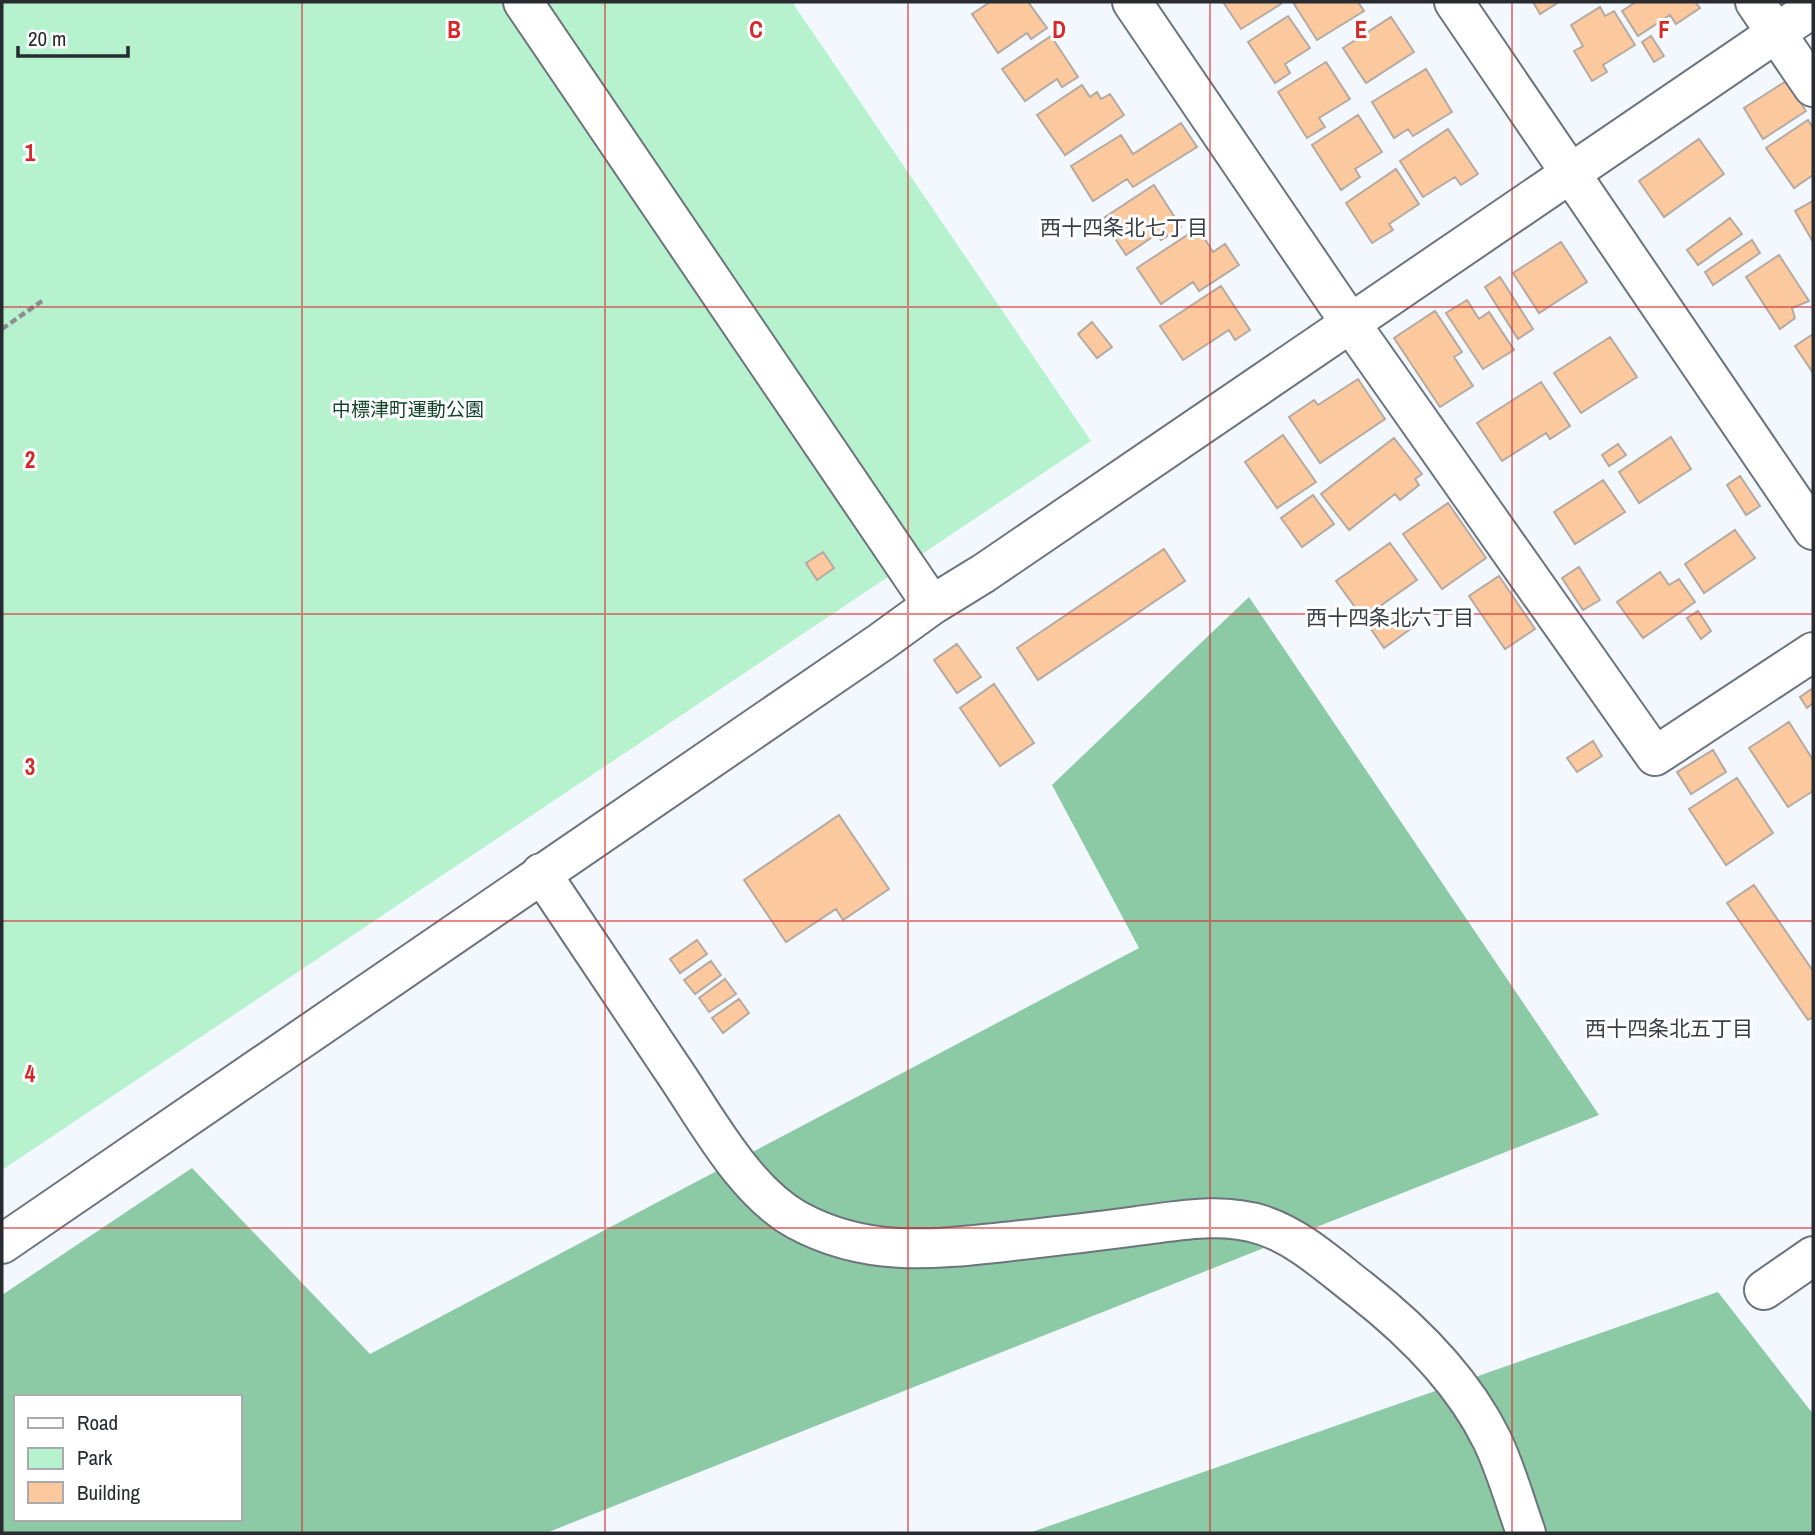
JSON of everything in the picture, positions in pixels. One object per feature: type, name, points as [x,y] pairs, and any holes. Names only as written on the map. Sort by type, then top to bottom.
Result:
[{"type":"street","points":[[523,2],[932,605]]},
{"type":"street","points":[[1132,2],[1351,324],[1655,756],[1813,652]]},
{"type":"street","points":[[1454,2],[1813,530]]},
{"type":"street","points":[[1755,2],[1813,87]]},
{"type":"street","points":[[2,1244],[932,605],[984,573],[1813,8]]},
{"type":"street","points":[[541,873],[733,1158],[776,1206],[795,1219],[838,1239],[896,1249],[955,1248],[1204,1217],[1250,1222],[1279,1231],[1372,1299],[1427,1351],[1460,1389],[1492,1440],[1527,1533]]},
{"type":"street","points":[[1764,1290],[1813,1256]]},
{"type":"path","points":[[2,328],[42,301]]},
{"type":"green space","name":"中標津町運動公園","points":[[2,2],[792,2],[1091,441],[2,1170]]},
{"type":"green space","points":[[1249,597],[1599,1115],[546,1533],[2,1533],[2,1295],[192,1168],[370,1354],[1139,948],[1052,785]]},
{"type":"green space","points":[[1718,1292],[1813,1414],[1813,1533],[1029,1533]]},
{"type":"building","points":[[990,2],[1028,2],[1047,28],[1031,39],[1027,33],[998,53],[972,14]]},
{"type":"building","points":[[1223,2],[1280,2],[1281,4],[1241,29]]},
{"type":"building","points":[[1358,2],[1364,11],[1317,40],[1294,4]]},
{"type":"building","points":[[1533,2],[1559,2],[1540,14]]},
{"type":"building","points":[[1636,2],[1695,2],[1700,8],[1676,24],[1670,15],[1638,36],[1622,11]]},
{"type":"building","points":[[1600,7],[1605,16],[1614,11],[1635,45],[1603,65],[1607,72],[1592,81],[1574,51],[1583,46],[1571,25]]},
{"type":"building","points":[[1288,16],[1310,48],[1285,64],[1290,73],[1275,83],[1248,42]]},
{"type":"building","points":[[1391,17],[1414,52],[1366,83],[1343,48]]},
{"type":"building","points":[[1051,36],[1078,77],[1062,87],[1057,79],[1025,101],[1002,69]]},
{"type":"building","points":[[1651,36],[1664,56],[1654,62],[1642,42]]},
{"type":"building","points":[[1326,62],[1350,99],[1319,118],[1325,127],[1307,138],[1278,92]]},
{"type":"building","points":[[1426,69],[1452,112],[1413,136],[1408,129],[1394,138],[1372,102]]},
{"type":"building","points":[[1786,81],[1806,111],[1763,139],[1744,108]]},
{"type":"building","points":[[1082,85],[1090,97],[1097,92],[1101,99],[1110,94],[1124,115],[1065,155],[1037,115]]},
{"type":"building","points":[[1358,115],[1382,152],[1355,169],[1360,177],[1341,190],[1312,145]]},
{"type":"building","points":[[1808,120],[1813,128],[1813,175],[1794,188],[1766,148]]},
{"type":"building","points":[[1181,123],[1197,147],[1133,187],[1127,179],[1093,201],[1071,166],[1121,135],[1133,154]]},
{"type":"building","points":[[1448,129],[1478,174],[1461,185],[1455,177],[1423,197],[1400,161]]},
{"type":"building","points":[[1699,139],[1724,174],[1664,217],[1639,181]]},
{"type":"building","points":[[1396,169],[1419,204],[1389,224],[1393,230],[1372,243],[1346,203]]},
{"type":"building","points":[[1154,185],[1181,227],[1161,240],[1157,234],[1126,255],[1102,219]]},
{"type":"building","points":[[1813,201],[1813,242],[1795,211]]},
{"type":"building","points":[[1730,218],[1742,234],[1698,265],[1687,250]]},
{"type":"building","points":[[1198,228],[1213,252],[1225,244],[1239,265],[1199,291],[1193,282],[1161,304],[1137,268]]},
{"type":"building","points":[[1752,240],[1760,253],[1713,285],[1705,272]]},
{"type":"building","points":[[1561,242],[1587,282],[1539,313],[1513,273]]},
{"type":"building","points":[[1779,255],[1809,301],[1792,308],[1795,318],[1780,329],[1746,277]]},
{"type":"building","points":[[1500,277],[1533,329],[1518,339],[1485,287]]},
{"type":"building","points":[[1221,286],[1250,330],[1235,340],[1229,330],[1183,360],[1160,326]]},
{"type":"building","points":[[1467,300],[1479,319],[1489,312],[1514,350],[1483,369],[1446,313]]},
{"type":"building","points":[[1435,311],[1462,352],[1454,357],[1473,386],[1440,407],[1394,338]]},
{"type":"building","points":[[1092,322],[1112,347],[1097,358],[1078,334]]},
{"type":"building","points":[[1813,334],[1813,373],[1795,346]]},
{"type":"building","points":[[1610,337],[1637,377],[1581,413],[1554,373]]},
{"type":"building","points":[[1358,379],[1385,419],[1320,463],[1289,417],[1314,400],[1318,405]]},
{"type":"building","points":[[1541,382],[1570,426],[1550,439],[1546,433],[1502,461],[1477,423]]},
{"type":"building","points":[[1283,435],[1316,482],[1277,508],[1245,462]]},
{"type":"building","points":[[1671,437],[1691,469],[1639,503],[1619,472]]},
{"type":"building","points":[[1394,438],[1422,474],[1415,479],[1419,485],[1400,500],[1395,494],[1349,530],[1321,494]]},
{"type":"building","points":[[1618,444],[1626,455],[1609,466],[1602,455]]},
{"type":"building","points":[[1740,476],[1760,506],[1746,515],[1727,485]]},
{"type":"building","points":[[1603,480],[1625,512],[1575,544],[1554,512]]},
{"type":"building","points":[[1313,495],[1334,524],[1302,547],[1281,518]]},
{"type":"building","points":[[1448,503],[1486,558],[1442,589],[1403,534]]},
{"type":"building","points":[[1735,530],[1755,558],[1704,593],[1685,564]]},
{"type":"building","points":[[1390,543],[1417,580],[1363,618],[1336,581]]},
{"type":"building","points":[[1164,549],[1185,581],[1038,680],[1017,648]]},
{"type":"building","points":[[823,552],[834,568],[817,580],[806,563]]},
{"type":"building","points":[[1579,567],[1600,600],[1583,610],[1562,578]]},
{"type":"building","points":[[1660,572],[1669,585],[1679,579],[1695,602],[1643,638],[1617,602]]},
{"type":"building","points":[[1499,576],[1535,629],[1505,649],[1469,596]]},
{"type":"building","points":[[1403,606],[1416,625],[1384,648],[1371,629]]},
{"type":"building","points":[[1698,611],[1711,631],[1701,639],[1687,618]]},
{"type":"building","points":[[957,644],[981,677],[957,693],[934,660]]},
{"type":"building","points":[[994,684],[1034,743],[1000,766],[960,708]]},
{"type":"building","points":[[1813,688],[1813,703],[1807,708],[1800,697]]},
{"type":"building","points":[[1789,722],[1813,760],[1813,791],[1788,807],[1749,748]]},
{"type":"building","points":[[1593,741],[1602,756],[1577,772],[1567,758]]},
{"type":"building","points":[[1713,750],[1726,772],[1691,794],[1677,772]]},
{"type":"building","points":[[1737,778],[1773,833],[1726,865],[1689,809]]},
{"type":"building","points":[[839,815],[889,889],[843,920],[836,909],[786,942],[744,880]]},
{"type":"building","points":[[1754,885],[1813,971],[1813,1017],[1808,1020],[1727,903]]},
{"type":"building","points":[[697,940],[707,954],[680,973],[670,959]]},
{"type":"building","points":[[711,961],[721,975],[695,994],[684,980]]},
{"type":"building","points":[[725,979],[736,994],[709,1012],[699,998]]},
{"type":"building","points":[[739,999],[749,1013],[723,1033],[712,1018]]},
{"type":"district","name":"西十四条北七丁目","points":[[1124,227]]},
{"type":"district","name":"西十四条北六丁目","points":[[1390,617]]},
{"type":"district","name":"西十四条北五丁目","points":[[1669,1028]]}]
